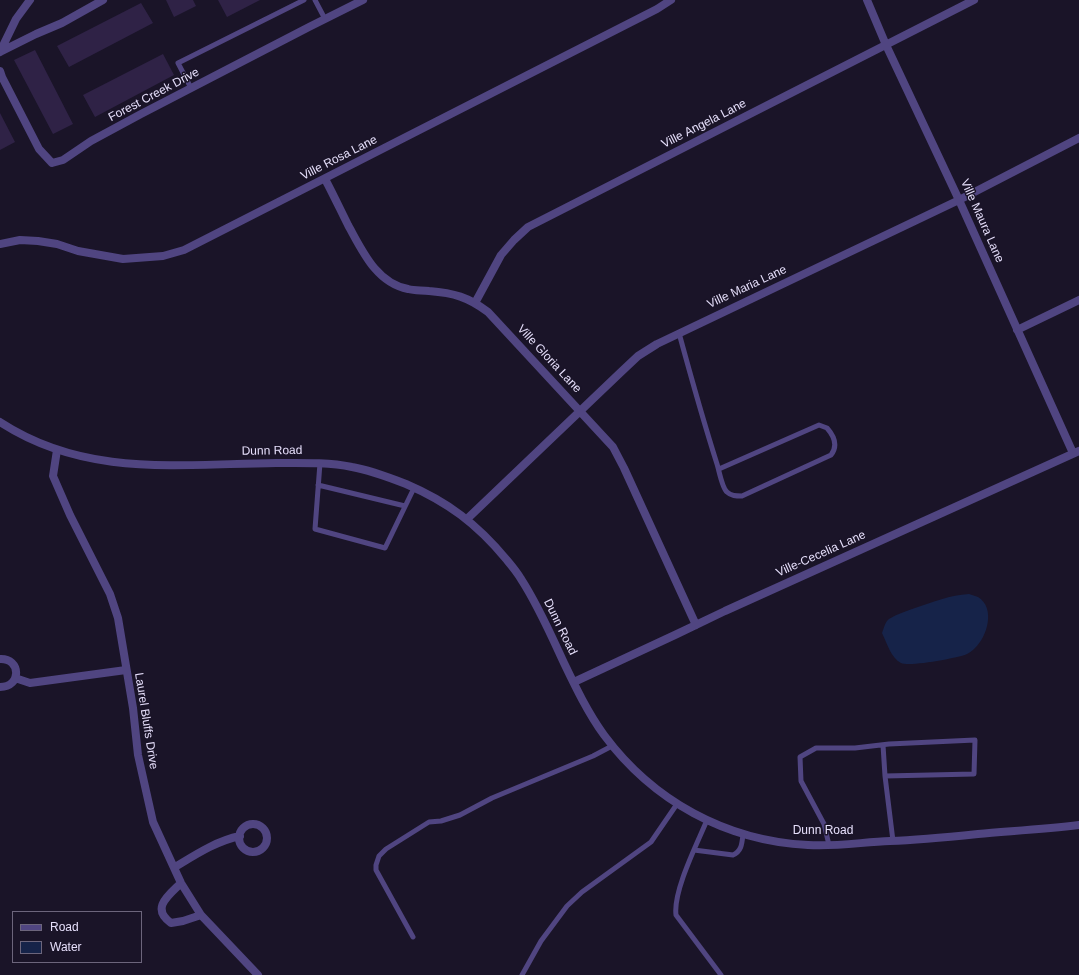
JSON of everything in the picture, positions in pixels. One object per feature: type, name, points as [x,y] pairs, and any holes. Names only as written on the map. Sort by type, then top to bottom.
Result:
[{"type":"street","points":[[0,52],[62,23],[103,0]]},
{"type":"street","name":"Forest Creek Drive","points":[[0,71],[39,149],[52,163],[63,160],[91,141],[363,0]]},
{"type":"street","name":"Ville Rosa Lane","points":[[0,244],[20,240],[38,241],[57,244],[78,251],[123,259],[163,256],[184,250],[671,0]]},
{"type":"street","name":"Ville Maura Lane","points":[[867,0],[886,45],[960,200],[1017,330],[1076,452]]},
{"type":"street","name":"Ville Angela Lane","points":[[475,303],[501,255],[514,240],[528,228],[974,0]]},
{"type":"street","points":[[0,52],[16,19],[30,1]]},
{"type":"street","name":"Ville Maria Lane","points":[[467,519],[638,356],[657,344],[679,332],[960,200],[1079,138]]},
{"type":"street","name":"Ville Gloria Lane","points":[[324,179],[362,250],[372,266],[383,277],[394,286],[408,290],[439,292],[468,299],[488,312],[613,447],[696,625]]},
{"type":"street","points":[[1017,330],[1079,300]]},
{"type":"street","name":"Dunn Road","points":[[0,422],[32,440],[57,450],[106,461],[139,464],[320,463],[349,466],[369,470],[434,497],[467,519],[488,538],[520,577],[539,610],[586,706],[612,746],[638,774],[677,804],[717,826],[743,834],[809,846],[1025,831],[1079,824]]},
{"type":"street","name":"Laurel Bluffs Drive","points":[[57,450],[53,476],[70,515],[110,594],[118,618],[133,708],[142,779],[153,822],[160,840],[201,915],[258,975]]},
{"type":"street","name":"Ville-Cecelia Lane","points":[[574,682],[732,608],[1076,452]]},
{"type":"street","points":[[0,659],[7,660],[14,665],[16,669],[15,678],[9,685],[0,687]]},
{"type":"street","points":[[15,678],[30,683],[126,670]]},
{"type":"street","points":[[175,867],[228,838],[240,836]]},
{"type":"street","points":[[182,882],[166,899],[162,906],[161,913],[171,923],[201,915]]},
{"type":"lane","points":[[191,88],[178,63],[304,0]]},
{"type":"lane","points":[[315,0],[325,19]]},
{"type":"lane","points":[[679,332],[700,411],[726,491],[732,495],[742,496],[831,455],[836,446],[827,428],[819,425],[719,469]]},
{"type":"lane","points":[[320,463],[315,529],[385,548],[414,488]]},
{"type":"lane","points":[[318,485],[405,506]]},
{"type":"lane","points":[[829,845],[824,824],[801,781],[800,757],[816,748],[855,748],[975,740],[974,774],[885,776]]},
{"type":"lane","points":[[883,745],[885,776],[893,841]]},
{"type":"lane","points":[[413,937],[376,870],[379,856],[386,849],[429,822],[460,815],[492,798],[593,756],[612,746]]},
{"type":"lane","points":[[522,975],[541,941],[567,906],[588,888],[651,842],[677,804]]},
{"type":"lane","points":[[707,820],[694,850],[675,907],[676,915],[721,975]]},
{"type":"lane","points":[[694,850],[733,855],[738,853],[740,850],[743,834]]},
{"type":"water","points":[[969,594],[978,597],[984,602],[988,615],[988,622],[983,637],[973,650],[962,656],[914,664],[901,663],[895,658],[882,633],[889,619],[935,601]]},
{"type":"building","points":[[166,0],[193,0],[196,6],[174,17]]},
{"type":"building","points":[[218,0],[260,0],[227,17]]},
{"type":"building","points":[[141,3],[153,23],[69,67],[57,46]]},
{"type":"building","points":[[35,50],[73,124],[53,134],[14,60]]},
{"type":"building","points":[[163,54],[174,75],[95,117],[83,95]]},
{"type":"building","points":[[0,113],[15,142],[0,150]]}]
